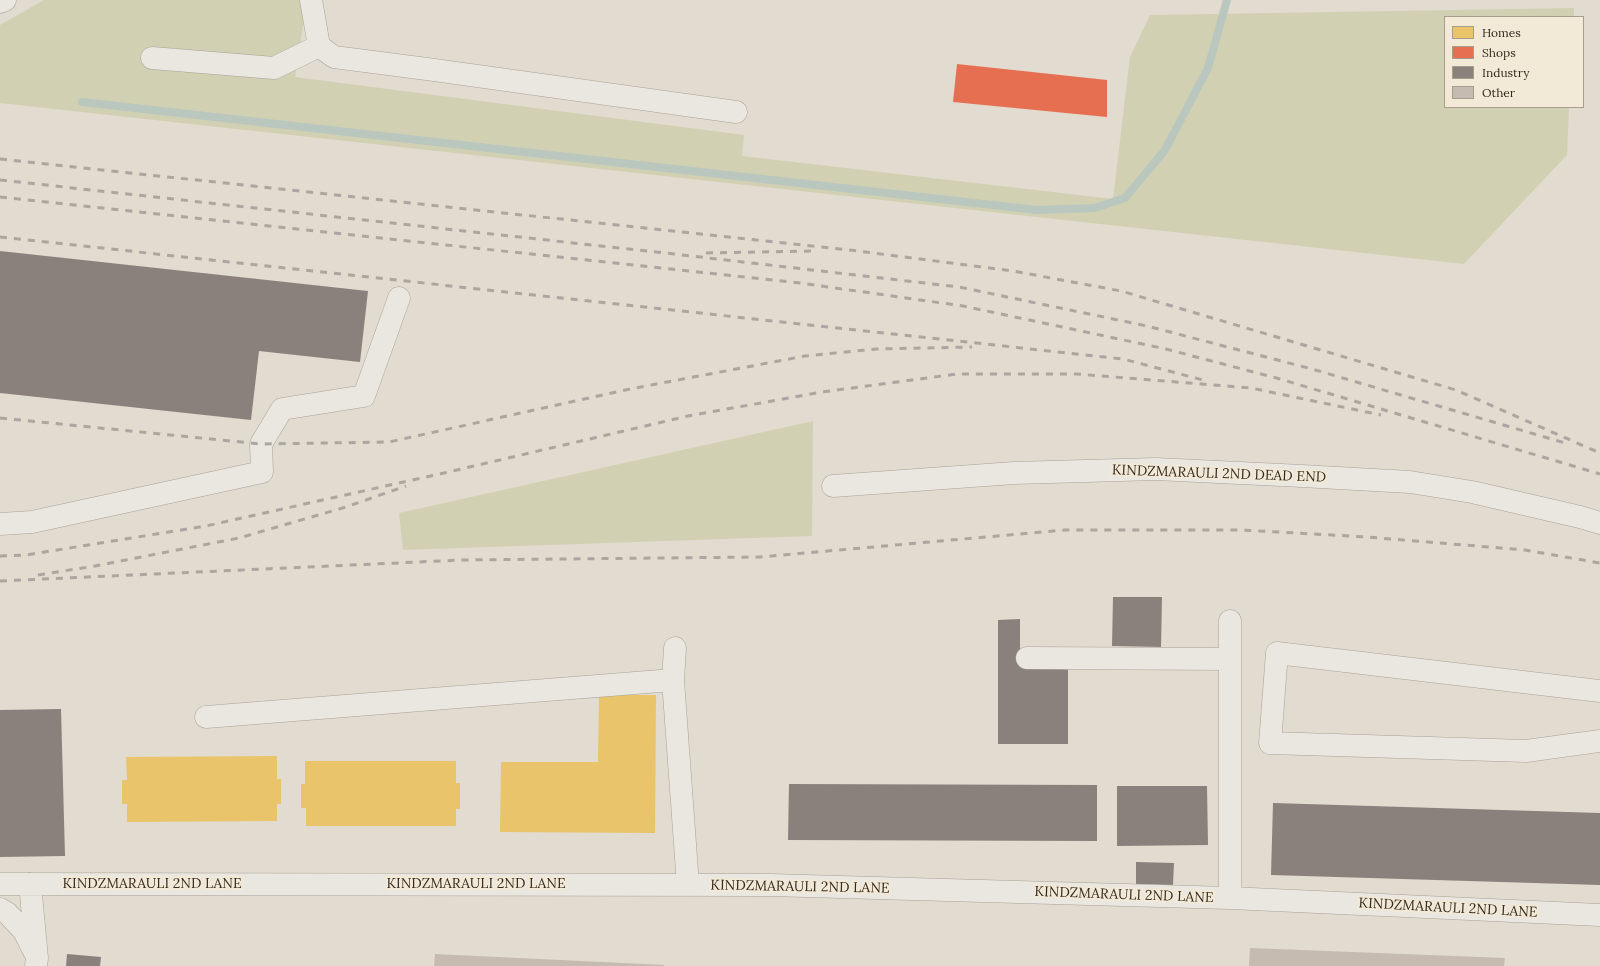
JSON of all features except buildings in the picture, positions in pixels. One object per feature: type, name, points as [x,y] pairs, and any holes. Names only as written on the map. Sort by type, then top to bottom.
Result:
[{"type":"street","points":[[0,2],[5,0]]},
{"type":"street","points":[[311,0],[319,46],[334,57],[736,112]]},
{"type":"street","points":[[152,58],[274,68],[319,46]]},
{"type":"street","points":[[0,524],[32,522],[262,472],[261,444],[282,409],[364,396],[399,298]]},
{"type":"street","name":"KINDZMARAULI 2ND DEAD END","points":[[833,486],[1014,473],[1156,469],[1302,476],[1410,482],[1472,492],[1600,523]]},
{"type":"street","points":[[1230,621],[1230,898]]},
{"type":"street","points":[[675,648],[673,680],[688,885]]},
{"type":"street","points":[[1600,691],[1277,653],[1270,743],[1526,751],[1600,741]]},
{"type":"street","points":[[1027,658],[1230,659]]},
{"type":"street","points":[[206,717],[673,680]]},
{"type":"street","name":"KINDZMARAULI 2ND LANE","points":[[0,884],[770,885],[1230,898],[1600,915]]},
{"type":"street","points":[[30,884],[37,962]]},
{"type":"street","points":[[0,909],[7,913],[24,931],[37,962]]},
{"type":"shaded area","points":[[44,0],[307,0],[295,77],[744,135],[742,156],[1113,199],[1130,57],[1150,15],[1574,8],[1574,16],[1444,16],[1444,108],[1569,108],[1567,155],[1464,264],[0,103],[0,25]]},
{"type":"shaded area","points":[[813,421],[812,536],[403,550],[399,513]]},
{"type":"waterway","points":[[82,102],[1037,210],[1095,208],[1125,198],[1165,150],[1208,68],[1227,0]]},
{"type":"railway","points":[[0,159],[850,250],[1013,271],[1121,291],[1456,390],[1600,453]]},
{"type":"railway","points":[[0,180],[959,287],[1147,326],[1312,369],[1565,443]]},
{"type":"railway","points":[[0,197],[800,283],[963,306],[1166,349],[1280,379],[1600,474]]},
{"type":"railway","points":[[0,237],[1123,359],[1203,380]]},
{"type":"railway","points":[[706,253],[814,251]]},
{"type":"railway","points":[[0,418],[261,444],[389,442],[630,389],[805,356],[876,349],[972,347]]},
{"type":"railway","points":[[0,556],[26,555],[206,526],[444,473],[688,416],[822,392],[957,374],[1077,374],[1251,388],[1381,415]]},
{"type":"railway","points":[[38,575],[95,566],[239,538],[346,507],[406,486]]},
{"type":"railway","points":[[0,581],[462,560],[760,557],[1065,530],[1242,530],[1367,537],[1525,550],[1600,563]]}]
